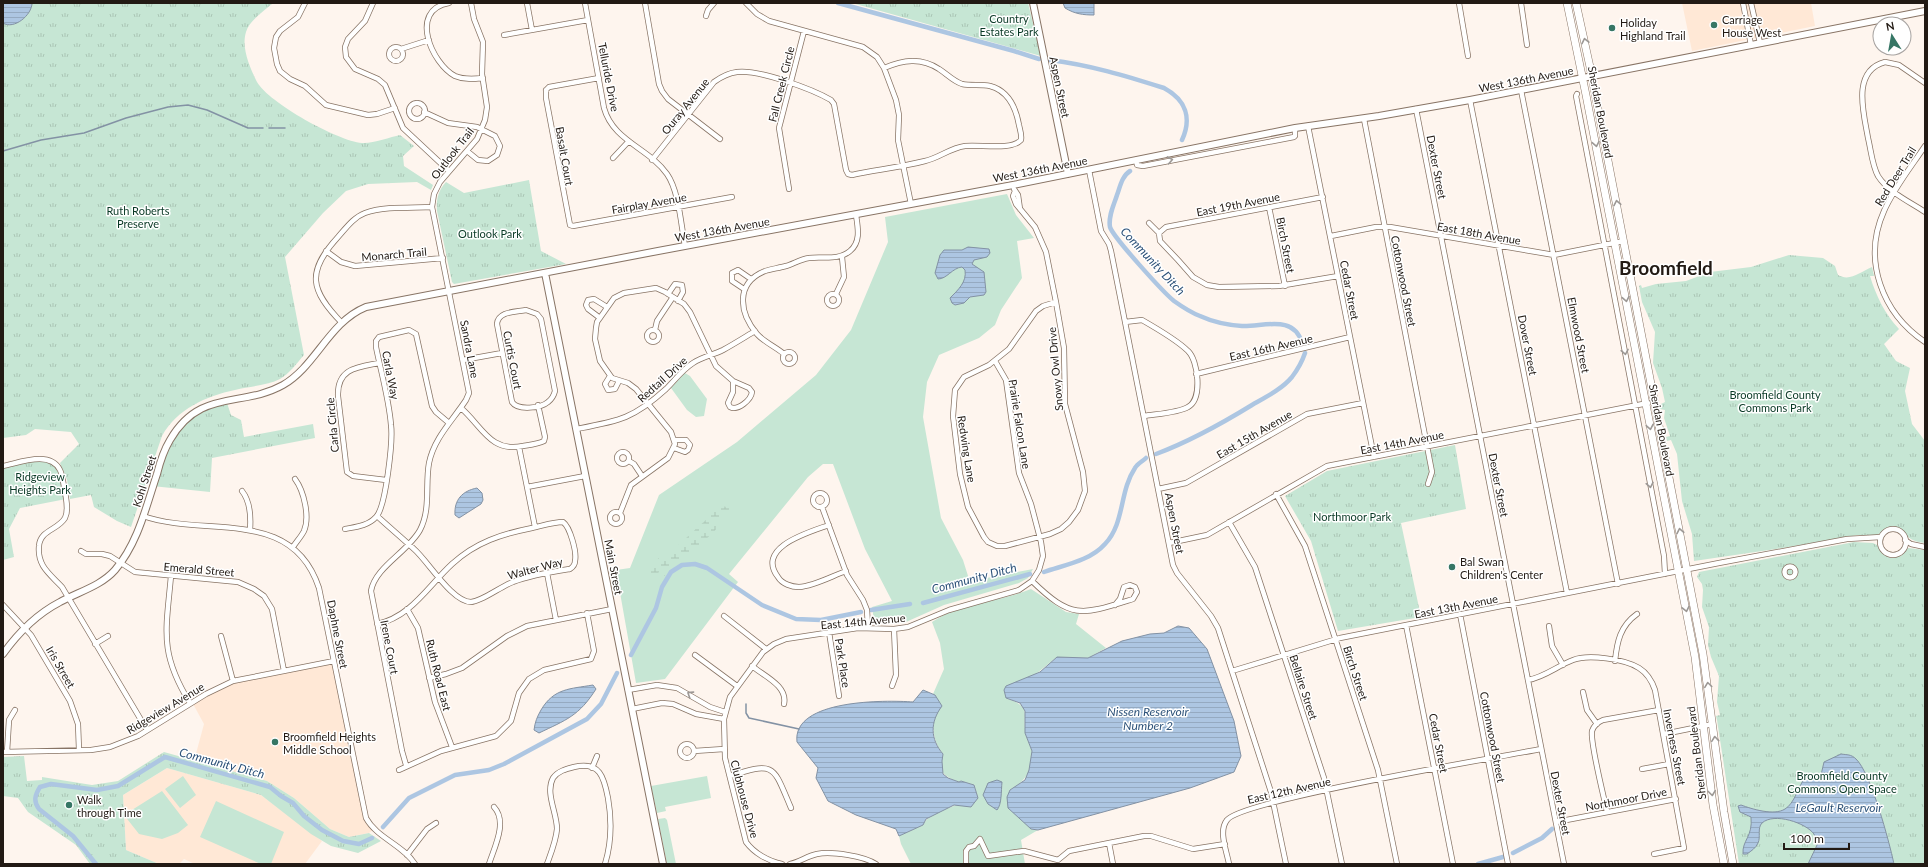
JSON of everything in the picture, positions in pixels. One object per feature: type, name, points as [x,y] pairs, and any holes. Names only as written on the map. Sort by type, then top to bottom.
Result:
[{"type":"main road","name":"Aspen Street","points":[[1033,3],[1068,174]]},
{"type":"main road","name":"Sheridan Boulevard","points":[[1567,3],[1583,78],[1695,657],[1714,805],[1724,864]]},
{"type":"main road","name":"Sheridan Boulevard","points":[[1576,3],[1592,76],[1704,654],[1714,724],[1722,799],[1733,864]]},
{"type":"main road","name":"West 136th Avenue","points":[[324,343],[342,323],[354,313],[370,306],[856,214],[1014,188],[1068,174],[1295,128],[1364,119],[1470,100],[1925,11]]},
{"type":"main road","name":"Main Street","points":[[545,273],[663,864]]},
{"type":"main road","name":"Kohl Street","points":[[3,654],[25,628],[48,609],[105,579],[120,563],[133,544],[166,447],[179,426],[194,413],[211,404],[266,392],[281,386],[300,372],[324,343]]},
{"type":"street","points":[[305,3],[298,17],[280,31],[276,37],[274,48],[280,71],[290,79],[305,86],[326,105],[368,115],[377,114],[394,108]]},
{"type":"street","points":[[373,3],[365,21],[348,39],[345,47],[346,57],[355,69],[382,82],[388,90],[400,123],[406,132],[449,171]]},
{"type":"street","points":[[449,3],[436,6],[428,16],[426,24],[429,40],[439,60],[450,73],[462,79],[483,78]]},
{"type":"street","name":"Outlook Trail","points":[[450,291],[432,207],[436,188],[467,151],[482,129],[487,107],[483,78],[483,42],[474,19],[471,3]]},
{"type":"street","points":[[527,3],[532,30]]},
{"type":"street","name":"Telluride Drive","points":[[585,3],[608,118],[616,131],[665,171],[671,180],[685,246]]},
{"type":"street","points":[[645,3],[659,84],[665,96],[720,139]]},
{"type":"street","points":[[706,16],[708,10],[714,3]]},
{"type":"street","points":[[746,3],[757,14],[769,21],[863,47],[877,57],[884,68],[896,100],[898,115],[898,140],[911,204]]},
{"type":"street","points":[[1458,3],[1468,56]]},
{"type":"street","points":[[1521,3],[1527,45]]},
{"type":"street","points":[[1743,3],[1751,45]]},
{"type":"street","points":[[1751,3],[1760,43]]},
{"type":"street","points":[[504,35],[588,20]]},
{"type":"street","name":"Fall Creek Circle","points":[[789,189],[779,128],[804,31]]},
{"type":"street","points":[[401,48],[429,40]]},
{"type":"street","points":[[884,68],[904,61],[922,62],[933,65],[952,79],[963,84],[988,86],[997,89],[1006,95],[1014,105],[1018,116],[1022,140],[1018,143],[1001,146],[975,145],[959,147],[931,159],[903,165]]},
{"type":"street","points":[[1925,83],[1899,65],[1885,62],[1873,69],[1862,90],[1861,102],[1875,170],[1882,181],[1895,192],[1925,212]]},
{"type":"street","name":"Ouray Avenue","points":[[652,160],[714,82],[731,73],[750,72],[790,82],[831,100],[834,104],[848,174],[852,175],[903,165]]},
{"type":"street","points":[[542,87],[546,90],[549,87],[599,78]]},
{"type":"street","name":"Basalt Court","points":[[546,90],[546,98],[569,227]]},
{"type":"street","name":"Elmwood Street","points":[[1522,90],[1618,584]]},
{"type":"street","name":"Sheridan Boulevard","points":[[1577,94],[1576,96],[1604,245],[1664,556],[1665,574]]},
{"type":"street","name":"Dover Street","points":[[1470,100],[1567,594]]},
{"type":"street","name":"Dexter Street","points":[[1416,109],[1442,235],[1564,864]]},
{"type":"street","points":[[424,112],[447,125],[467,124],[493,134],[498,139],[500,148],[497,155],[490,161],[483,162],[467,151]]},
{"type":"street","name":"Cottonwood Street","points":[[1364,119],[1432,472],[1428,484]]},
{"type":"street","name":"Cedar Street","points":[[1308,126],[1374,457]]},
{"type":"street","points":[[613,158],[628,142]]},
{"type":"street","name":"Red Deer Trail","points":[[1925,147],[1884,211],[1877,232],[1874,253],[1876,272],[1883,293],[1893,312],[1909,330],[1925,342]]},
{"type":"street","name":"Aspen Street","points":[[1089,170],[1101,231],[1108,241],[1111,251],[1173,565],[1177,573],[1211,616],[1218,628],[1274,801],[1286,864]]},
{"type":"street","name":"Snowy Owl Drive","points":[[1014,188],[1013,196],[1016,204],[1036,227],[1046,252],[1065,354],[1064,399],[1083,472],[1085,491],[1078,510],[1069,522],[1055,532],[1040,537]]},
{"type":"street","name":"Fairplay Avenue","points":[[569,227],[732,197]]},
{"type":"street","name":"East 19th Avenue","points":[[1159,233],[1166,227],[1323,197]]},
{"type":"street","points":[[342,323],[324,304],[317,288],[316,279],[318,266],[326,251],[354,219],[367,212],[432,207]]},
{"type":"street","name":"Birch Street","points":[[1269,207],[1285,286]]},
{"type":"street","points":[[784,354],[755,331],[743,307],[744,289],[751,280],[765,271],[807,258],[842,256],[851,250],[857,242],[858,236],[856,214]]},
{"type":"street","points":[[1149,223],[1159,233],[1160,241],[1193,277],[1203,284],[1219,287],[1285,286],[1338,276]]},
{"type":"street","name":"East 18th Avenue","points":[[1331,236],[1384,226],[1554,254],[1624,241]]},
{"type":"street","name":"Monarch Trail","points":[[326,251],[341,262],[356,266],[444,258]]},
{"type":"street","points":[[836,294],[844,277],[842,256]]},
{"type":"street","points":[[744,289],[732,280],[732,273],[738,270],[751,280]]},
{"type":"street","points":[[668,294],[675,284],[682,285],[683,292],[678,301]]},
{"type":"street","points":[[620,513],[628,491],[642,476],[668,458],[674,448],[674,440],[671,432],[631,385],[610,376],[600,360],[595,339],[596,328],[600,318],[614,298],[624,293],[653,288],[668,294],[688,308],[710,355],[719,370],[733,381],[749,388],[752,392],[751,397],[738,408],[734,409],[730,407],[728,403],[733,392],[733,381]]},
{"type":"street","name":"Sandra Lane","points":[[449,423],[461,408],[469,393],[450,291]]},
{"type":"street","points":[[655,330],[657,321],[672,297]]},
{"type":"street","points":[[600,318],[588,309],[586,302],[590,299],[594,299],[607,307]]},
{"type":"street","name":"Redwing Lane","points":[[1040,537],[1005,546],[997,546],[991,544],[984,537],[967,501],[960,474],[952,416],[955,390],[964,377],[995,361],[1015,343],[1034,313],[1043,306],[1056,302]]},
{"type":"street","name":"Curtis Court","points":[[526,310],[537,314],[541,319],[555,391],[549,402],[538,405],[521,408],[514,405],[497,324],[499,317],[503,314],[526,310]]},
{"type":"street","points":[[1125,322],[1142,320],[1187,350],[1192,359],[1196,374],[1198,394],[1193,404],[1185,408],[1144,416]]},
{"type":"street","name":"Carla Way","points":[[377,516],[384,500],[392,428],[376,344],[379,337],[409,330],[414,332],[418,338],[432,406],[436,412],[449,423]]},
{"type":"street","name":"Redtail Drive","points":[[576,430],[627,418],[648,404],[693,363],[723,350],[755,331]]},
{"type":"street","name":"East 16th Avenue","points":[[1196,374],[1350,337]]},
{"type":"street","points":[[464,360],[502,353]]},
{"type":"street","name":"Prairie Falcon Lane","points":[[995,361],[1006,380],[1019,473],[1031,504],[1040,537]]},
{"type":"street","name":"Carla Circle","points":[[379,363],[350,370],[342,376],[338,390],[345,466],[347,472],[353,476],[386,480]]},
{"type":"street","points":[[610,376],[605,384],[608,390],[615,389],[619,381]]},
{"type":"street","name":"East 14th Avenue","points":[[1168,543],[1206,535],[1323,467],[1655,402]]},
{"type":"street","name":"East 15th Avenue","points":[[1158,489],[1186,483],[1307,414],[1363,403]]},
{"type":"street","points":[[461,408],[496,444],[506,448],[519,447],[541,442],[545,439],[538,405]]},
{"type":"street","name":"Irene Court","points":[[406,765],[371,596],[374,581],[409,545],[417,534],[424,520],[427,505],[430,462],[439,439],[449,423]]},
{"type":"street","points":[[674,440],[686,440],[690,445],[688,450],[685,452],[674,448]]},
{"type":"street","points":[[376,624],[389,620],[407,609],[421,598],[463,555],[481,543],[503,534],[535,527],[519,447]]},
{"type":"street","points":[[3,466],[43,459],[56,465],[62,476],[67,513],[62,522],[43,536],[40,543],[39,550],[45,571],[62,587],[147,730]]},
{"type":"street","points":[[628,461],[634,464],[642,476]]},
{"type":"street","points":[[527,487],[585,476]]},
{"type":"street","points":[[292,547],[304,531],[306,519],[301,489],[295,479]]},
{"type":"street","points":[[242,491],[248,505],[250,530]]},
{"type":"street","name":"Birch Street","points":[[1276,494],[1305,546],[1381,780],[1397,864]]},
{"type":"street","points":[[822,507],[850,581],[863,600],[867,610],[868,628]]},
{"type":"street","name":"Daphne Street","points":[[143,516],[163,522],[250,530],[271,535],[292,547],[308,563],[317,580],[366,818],[374,828],[407,855],[415,864]]},
{"type":"street","points":[[345,529],[368,523],[377,516]]},
{"type":"street","name":"Walter Way","points":[[377,516],[409,545],[459,598],[471,602],[478,600],[514,581],[570,569],[574,565],[576,559],[570,529],[565,524],[561,522],[535,527]]},
{"type":"street","name":"Bellaire Street","points":[[1229,522],[1255,567],[1327,790],[1342,864]]},
{"type":"street","points":[[829,525],[787,542],[774,557],[774,571],[784,583],[799,587],[846,571]]},
{"type":"street","points":[[1866,539],[1881,537],[1888,531],[1896,530],[1902,534],[1905,540],[1904,548],[1898,554],[1890,555],[1883,551],[1880,544],[1881,537]]},
{"type":"street","points":[[1040,537],[1043,549],[1042,561],[1039,570],[1032,581],[1048,597],[1068,608],[1089,611],[1115,604],[1135,597],[1137,592],[1135,587],[1130,585],[1124,587],[1120,599],[1115,604]]},
{"type":"street","name":"East 13th Avenue","points":[[1232,671],[1335,639],[1618,584],[1687,569],[1847,539],[1866,539]]},
{"type":"street","points":[[1866,539],[1880,544]]},
{"type":"street","points":[[1905,540],[1923,546]]},
{"type":"street","points":[[1904,548],[1923,546]]},
{"type":"street","name":"Emerald Street","points":[[81,551],[88,554],[105,554],[113,557],[135,572],[238,582],[250,586],[259,592],[272,609],[284,670]]},
{"type":"street","points":[[547,573],[556,620]]},
{"type":"street","points":[[170,576],[166,630],[168,654],[175,677],[190,703]]},
{"type":"street","name":"East 14th Avenue","points":[[724,719],[730,697],[752,666],[766,648],[786,639],[829,632],[868,628],[894,629],[908,627],[949,610],[1019,590],[1032,581]]},
{"type":"street","name":"Iris Street","points":[[3,605],[37,643],[74,709],[78,724],[79,750]]},
{"type":"street","name":"Ruth Road East","points":[[407,609],[418,628],[435,702],[452,747]]},
{"type":"street","points":[[429,678],[462,668],[497,642],[515,631],[536,624],[612,609]]},
{"type":"street","points":[[399,770],[406,765],[452,747],[487,740],[501,732],[513,716],[521,689],[535,674],[544,670],[591,659],[594,651],[587,613]]},
{"type":"street","name":"Cottonwood Street","points":[[1460,614],[1508,864]]},
{"type":"street","points":[[1528,680],[1541,677],[1573,660],[1587,657],[1615,661],[1620,632],[1637,614]]},
{"type":"street","points":[[724,616],[766,648]]},
{"type":"street","name":"Cedar Street","points":[[1406,625],[1453,864]]},
{"type":"street","points":[[1549,626],[1552,646],[1563,665]]},
{"type":"street","points":[[892,686],[896,675],[894,629]]},
{"type":"street","name":"Park Place","points":[[829,632],[839,696]]},
{"type":"street","points":[[95,644],[108,636]]},
{"type":"street","points":[[221,636],[234,681]]},
{"type":"street","points":[[695,655],[737,686]]},
{"type":"street","name":"Ridgeview Avenue","points":[[5,752],[79,750],[110,747],[126,742],[214,689],[234,681],[334,661]]},
{"type":"street","name":"Inverness Street","points":[[1615,661],[1627,663],[1640,669],[1649,678],[1655,690],[1664,734],[1684,848],[1654,854]]},
{"type":"street","points":[[752,666],[780,688],[784,694],[784,704]]},
{"type":"street","points":[[628,690],[657,685],[673,686],[684,690],[710,708],[725,712]]},
{"type":"street","points":[[1583,692],[1587,710],[1597,724]]},
{"type":"street","points":[[632,709],[673,704],[700,715],[724,719]]},
{"type":"street","points":[[5,752],[9,720],[15,710]]},
{"type":"street","points":[[1607,812],[1592,737],[1593,729],[1603,720],[1659,710]]},
{"type":"street","name":"Clubhouse Drive","points":[[724,719],[724,749],[746,842],[750,848],[759,855],[782,864]]},
{"type":"street","points":[[1664,734],[1714,724]]},
{"type":"street","points":[[694,751],[724,749]]},
{"type":"street","name":"East 12th Avenue","points":[[1229,864],[1225,844],[1224,826],[1229,817],[1244,810],[1274,801],[1327,790],[1541,749]]},
{"type":"street","points":[[592,768],[597,756]]},
{"type":"street","points":[[1642,769],[1670,764]]},
{"type":"street","points":[[547,864],[554,843],[557,827],[550,792],[552,782],[554,777],[563,770],[580,766],[598,770],[603,777],[611,814],[611,838],[605,864]]},
{"type":"street","points":[[730,776],[755,768],[770,770],[777,776],[792,808]]},
{"type":"street","name":"Northmoor Drive","points":[[1556,822],[1676,799]]},
{"type":"street","points":[[488,864],[500,829],[498,811],[494,807]]},
{"type":"street","points":[[407,855],[427,829],[436,823]]},
{"type":"street","points":[[966,864],[966,851],[969,846],[974,846],[980,839],[988,856],[1024,851],[1057,862],[1069,851],[1144,836],[1157,838],[1193,849],[1225,844]]},
{"type":"street","points":[[1109,843],[1113,864]]},
{"type":"street","points":[[790,864],[797,863],[810,856],[823,854],[860,857],[876,864]]},
{"type":"shaded area","points":[[1682,3],[1811,3],[1815,26],[1692,51]]},
{"type":"shaded area","name":"Broomfield Heights Middle School","points":[[334,661],[364,812],[375,828],[369,833],[349,837],[330,829],[294,798],[267,781],[194,761],[204,724],[192,702],[234,681]]},
{"type":"shaded area","points":[[167,768],[261,795],[322,841],[305,864],[195,864],[184,859],[179,864],[159,864],[126,850],[123,795]]},
{"type":"green space","name":"Ruth Roberts Preserve","points":[[3,3],[273,3],[250,24],[245,38],[245,51],[249,64],[257,82],[264,91],[305,120],[337,136],[351,141],[366,143],[400,135],[414,146],[403,156],[404,166],[433,185],[431,190],[417,182],[368,184],[346,191],[323,213],[285,257],[304,355],[290,371],[280,379],[258,386],[213,396],[193,405],[176,418],[162,436],[131,527],[117,521],[94,507],[91,495],[70,499],[67,480],[60,463],[79,444],[71,432],[35,429],[26,435],[3,438]]},
{"type":"green space","name":"Country Estates Park","points":[[852,3],[1028,3],[1041,56]]},
{"type":"green space","name":"Outlook Park","points":[[529,180],[541,251],[566,264],[454,284],[452,282],[437,211],[438,196],[443,185],[446,182],[464,193]]},
{"type":"green space","points":[[1007,194],[1016,215],[1034,238],[1017,241],[1022,278],[1001,310],[995,325],[979,338],[939,355],[927,382],[923,417],[941,518],[963,560],[969,579],[976,580],[1033,569],[1028,578],[1019,583],[944,605],[906,622],[893,624],[874,620],[872,607],[892,601],[865,549],[833,464],[823,464],[808,477],[729,574],[738,582],[665,679],[636,683],[616,570],[630,568],[659,495],[737,442],[816,375],[851,330],[888,242],[885,217]]},
{"type":"green space","name":"Broomfield County Commons Park","points":[[1789,255],[1823,258],[1835,266],[1838,275],[1842,277],[1855,276],[1872,267],[1874,276],[1870,276],[1878,298],[1889,317],[1899,329],[1884,344],[1896,361],[1910,368],[1905,391],[1912,424],[1925,441],[1925,543],[1911,539],[1896,527],[1885,530],[1877,535],[1858,535],[1694,561],[1692,534],[1682,501],[1677,454],[1671,440],[1667,441],[1666,437],[1670,436],[1664,418],[1665,410],[1660,409],[1659,405],[1665,402],[1662,388],[1653,363],[1655,332],[1642,302],[1639,286],[1641,285],[1642,288],[1656,284],[1686,281],[1710,272],[1751,267]]},
{"type":"green space","points":[[685,373],[690,376],[707,399],[704,416],[696,417],[687,410],[671,388]]},
{"type":"green space","points":[[226,400],[231,415],[241,420],[244,437],[313,424],[315,438],[212,458],[210,492],[152,486],[166,447],[190,416]]},
{"type":"green space","name":"Northmoor Park","points":[[1455,445],[1466,509],[1401,523],[1421,617],[1338,631],[1311,541],[1285,496],[1327,471]]},
{"type":"green space","name":"Ridgeview Heights Park","points":[[43,459],[57,467],[66,499],[20,508],[9,529],[14,557],[3,560],[3,466]]},
{"type":"green space","points":[[719,505],[730,508],[714,532],[662,578],[664,570],[661,570],[654,577],[646,575],[647,569],[662,555],[673,550],[709,517]]},
{"type":"green space","name":"Broomfield County Commons Open Space","points":[[1854,542],[1873,543],[1877,545],[1882,553],[1890,558],[1901,556],[1908,548],[1925,550],[1925,864],[1739,864],[1716,716],[1720,715],[1717,702],[1719,676],[1708,645],[1709,627],[1702,607],[1702,584],[1697,577],[1699,572]]},
{"type":"green space","points":[[1031,589],[1066,612],[1079,614],[1076,624],[1106,648],[1088,658],[1057,657],[1006,698],[1020,705],[1025,712],[1026,734],[1032,752],[1031,765],[1027,775],[1016,787],[1010,790],[1031,829],[1038,830],[1021,840],[1025,864],[911,864],[901,844],[899,836],[923,825],[932,815],[940,811],[978,798],[974,785],[954,780],[946,775],[941,769],[943,754],[935,740],[933,726],[935,695],[933,694],[944,669],[940,643],[932,622],[967,607]]},
{"type":"green space","points":[[164,752],[267,781],[294,798],[330,829],[349,837],[369,833],[381,841],[358,853],[331,846],[311,834],[261,795],[167,768],[123,795],[126,850],[159,864],[90,864],[76,845],[28,812],[18,798],[3,796],[3,757],[24,756],[27,781],[42,780],[42,777],[92,785],[118,781]]},
{"type":"green space","points":[[183,776],[196,795],[180,808],[165,789]]},
{"type":"green space","points":[[707,776],[711,798],[665,807],[666,811],[657,813],[651,786]]},
{"type":"green space","points":[[162,791],[188,825],[178,833],[162,839],[139,834],[124,815]]},
{"type":"green space","points":[[216,801],[284,832],[271,864],[261,864],[200,837]]},
{"type":"green space","points":[[665,818],[667,820],[676,864],[667,864],[658,819]]},
{"type":"water","points":[[3,3],[32,3],[29,12],[22,20],[12,25],[7,25],[3,23]]},
{"type":"water","points":[[1063,3],[1094,3],[1094,15],[1072,12],[1065,8]]},
{"type":"water","points":[[968,247],[989,249],[990,253],[987,257],[974,260],[972,264],[984,272],[986,292],[984,295],[970,297],[964,303],[955,305],[952,303],[950,298],[959,289],[963,282],[965,278],[965,270],[962,267],[955,269],[941,279],[938,279],[935,273],[940,255],[944,250],[962,250]]},
{"type":"water","points":[[477,488],[482,493],[483,500],[481,504],[459,518],[455,515],[455,510],[460,497],[467,491]]},
{"type":"water","name":"Nissen Reservoir Number 2","points":[[1178,626],[1189,628],[1207,649],[1234,721],[1241,756],[1234,772],[1190,788],[1038,830],[1031,829],[1008,808],[1007,797],[1010,790],[1025,780],[1029,770],[1032,751],[1025,733],[1025,711],[1020,703],[1006,698],[1004,690],[1006,686],[1040,672],[1057,657],[1088,658],[1122,641],[1150,634],[1164,633]]},
{"type":"water","points":[[593,685],[596,689],[578,711],[539,733],[534,730],[540,713],[551,697],[557,693],[570,689]]},
{"type":"water","points":[[923,690],[935,695],[942,706],[935,718],[933,730],[936,742],[943,754],[943,774],[948,778],[959,782],[961,781],[974,785],[978,798],[971,807],[954,805],[926,819],[923,825],[899,836],[896,829],[856,815],[828,801],[816,778],[818,768],[797,742],[799,728],[809,717],[824,710],[863,702],[913,702]]},
{"type":"water","name":"LeGault Reservoir","points":[[1841,754],[1851,755],[1854,757],[1868,778],[1879,808],[1894,864],[1808,864],[1818,843],[1814,834],[1804,826],[1790,820],[1782,819],[1767,820],[1762,823],[1757,845],[1747,854],[1743,854],[1744,845],[1749,834],[1751,817],[1740,812],[1738,806],[1741,805],[1769,812],[1785,809],[1794,799],[1805,777],[1817,778],[1821,775],[1824,762]]},
{"type":"water","points":[[997,780],[1002,782],[1001,801],[997,810],[988,804],[983,795],[988,783]]},
{"type":"waterway","name":"Community Ditch","points":[[838,3],[1039,59]]},
{"type":"waterway","name":"Community Ditch","points":[[1050,60],[1094,68],[1164,88],[1178,98],[1185,110],[1186,124],[1182,140]]},
{"type":"waterway","points":[[3,151],[41,140],[84,133],[126,118],[168,107],[188,105],[207,110],[248,128],[263,128]]},
{"type":"waterway","points":[[269,128],[285,128]]},
{"type":"waterway","name":"Community Ditch","points":[[1130,171],[1127,173],[1120,185],[1111,215],[1110,227],[1113,233],[1168,296],[1190,311],[1215,322],[1242,326],[1268,324],[1285,325],[1292,328],[1298,334],[1302,343]]},
{"type":"waterway","name":"Community Ditch","points":[[1156,454],[1206,432],[1279,389],[1292,377],[1300,365],[1305,353]]},
{"type":"waterway","name":"Community Ditch","points":[[1044,572],[1068,565],[1092,555],[1105,544],[1116,527],[1130,477],[1136,467],[1146,458]]},
{"type":"waterway","points":[[631,655],[656,608],[662,587],[671,572],[682,565],[695,564],[707,568],[762,605],[796,619],[821,620],[861,612]]},
{"type":"waterway","name":"Community Ditch","points":[[923,603],[1030,574]]},
{"type":"waterway","name":"Community Ditch","points":[[871,610],[910,604]]},
{"type":"waterway","points":[[383,827],[409,798],[455,775],[489,770],[504,764],[587,719],[601,704],[617,673]]},
{"type":"waterway","points":[[746,704],[746,713],[749,718],[799,729]]},
{"type":"waterway","name":"Community Ditch","points":[[96,864],[73,836],[39,809],[35,798],[40,787],[51,784],[97,790],[118,786],[165,757],[270,787],[293,803],[304,816],[322,830],[343,841],[359,844],[372,838]]},
{"type":"waterway","points":[[1513,853],[1542,838],[1552,829]]},
{"type":"waterway","points":[[1478,864],[1503,857]]},
{"type":"place","name":"Carriage House West","points":[[1714,25]]},
{"type":"place","name":"Holiday Highland Trail","points":[[1612,28]]},
{"type":"place","name":"Bal Swan Children's Center","points":[[1452,567]]},
{"type":"place","name":"Broomfield Heights Middle School","points":[[275,742]]},
{"type":"place","name":"Walk through Time","points":[[69,805]]},
{"type":"district","name":"Broomfield","points":[[1666,267]]}]
